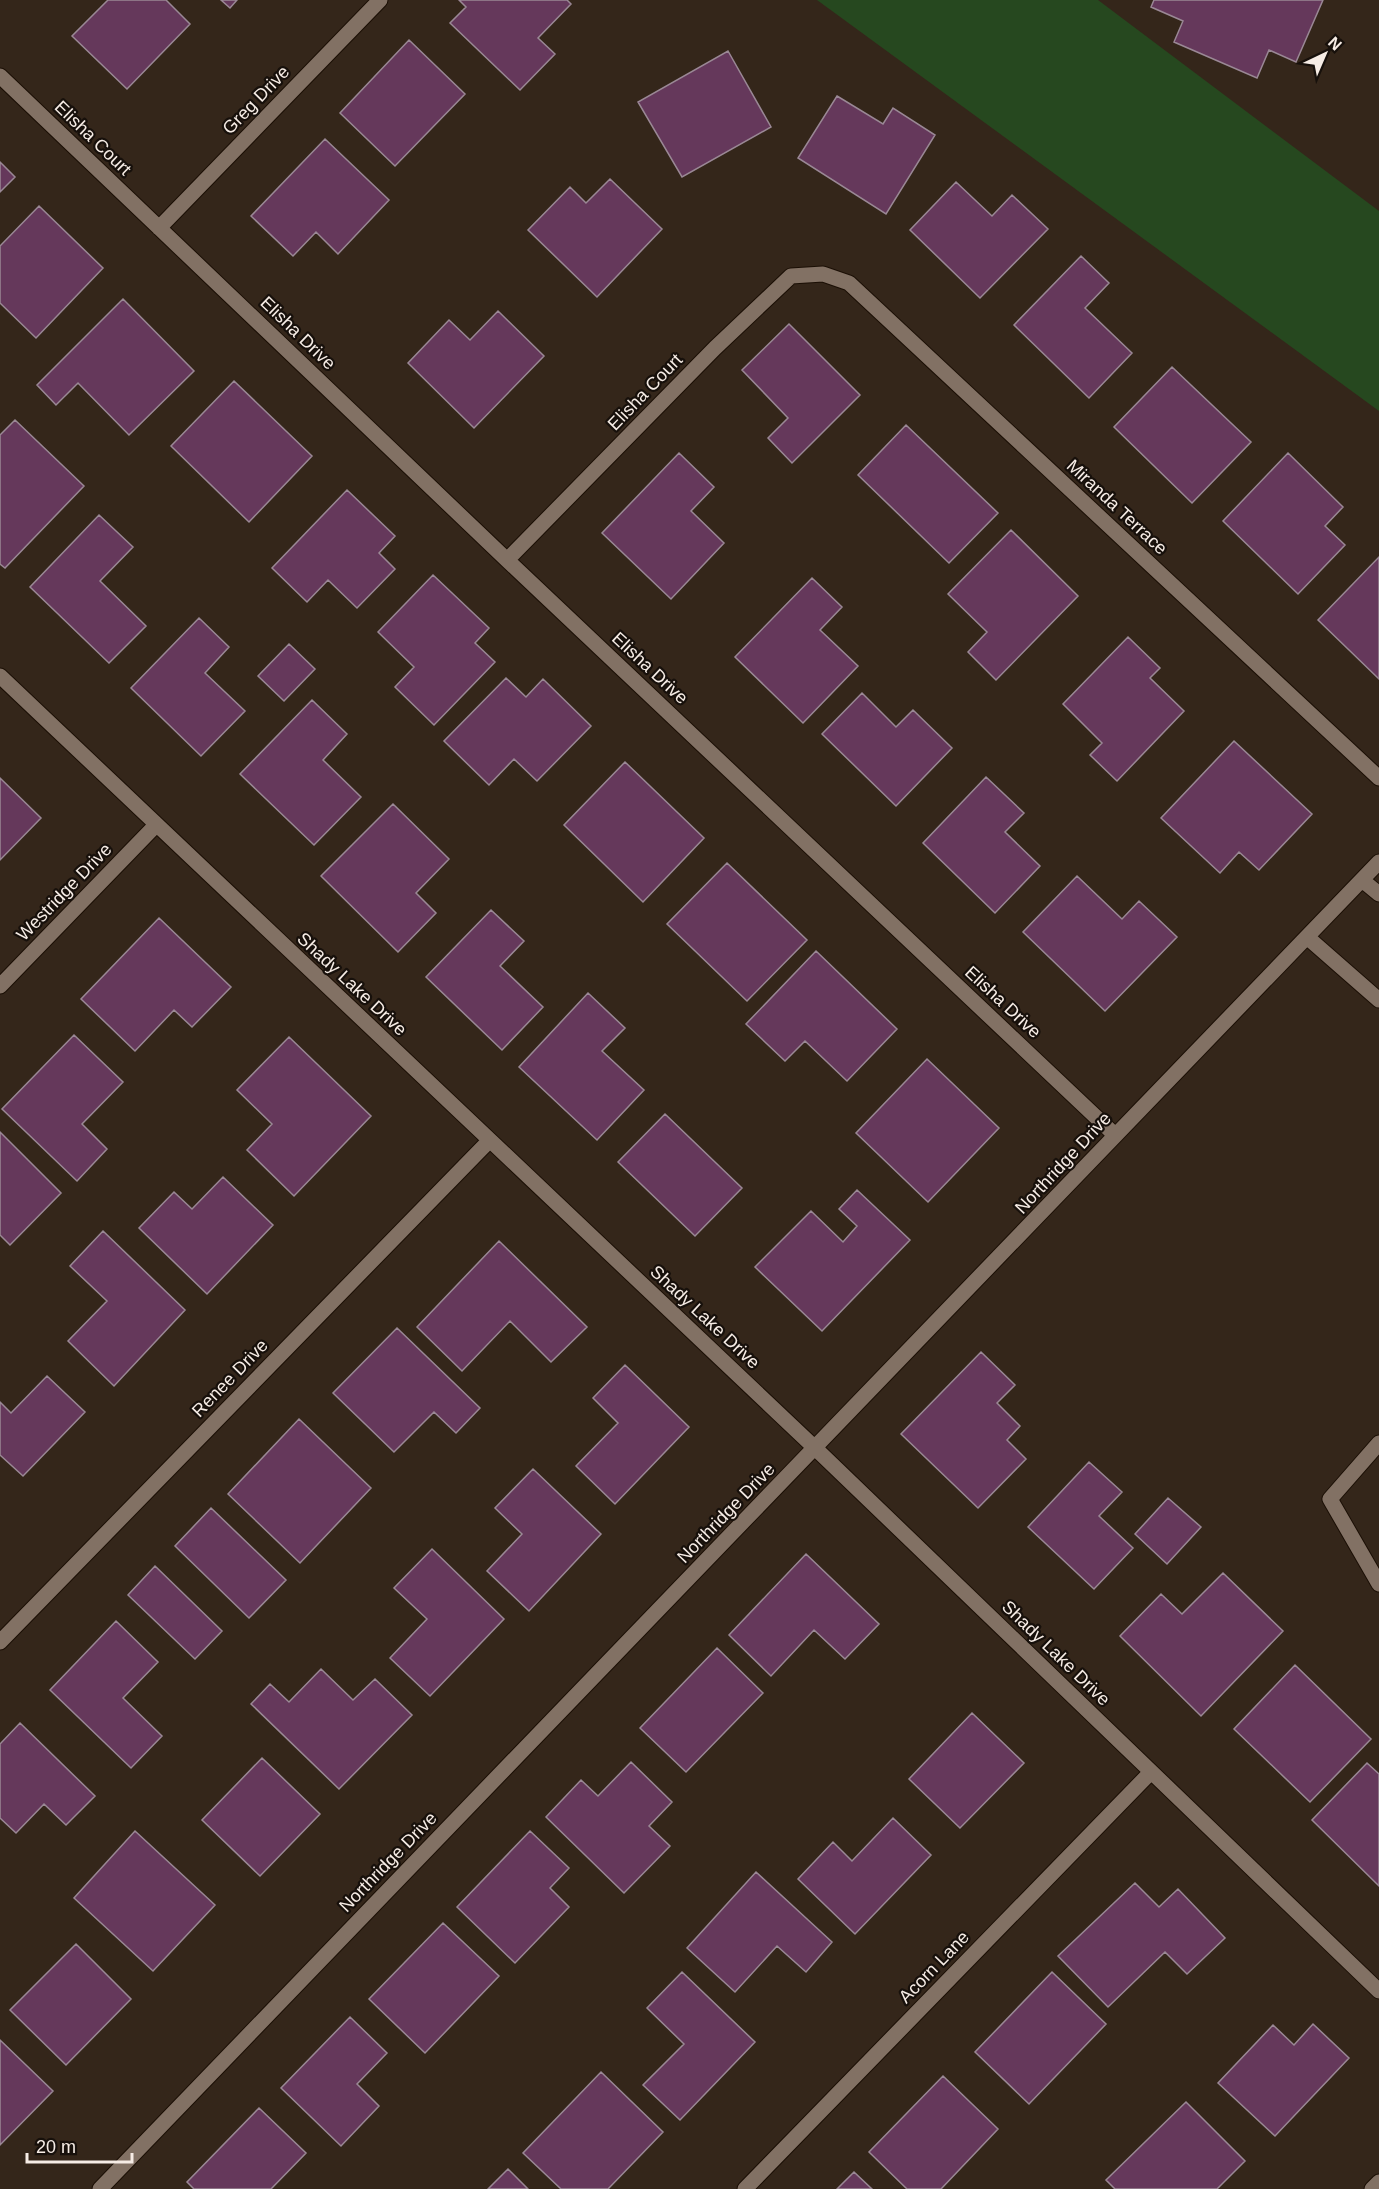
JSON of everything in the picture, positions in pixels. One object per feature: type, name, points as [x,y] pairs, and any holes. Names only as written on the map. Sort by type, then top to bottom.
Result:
[{"type":"street","name":"Greg Drive","points":[[159,228],[380,0]]},
{"type":"street","name":"Elisha Court","points":[[0,76],[159,228]]},
{"type":"street","name":"Elisha Drive","points":[[159,228],[1115,1135]]},
{"type":"street","name":"Elisha Court","points":[[507,560],[715,348],[791,276],[823,274]]},
{"type":"street","name":"Miranda Terrace","points":[[823,274],[849,283],[1379,777]]},
{"type":"street","name":"Shady Lake Drive","points":[[0,676],[815,1448],[1379,1991]]},
{"type":"street","name":"Westridge Drive","points":[[0,986],[156,825]]},
{"type":"street","name":"Northridge Drive","points":[[99,2189],[1379,862]]},
{"type":"street","points":[[1362,880],[1379,894]]},
{"type":"street","points":[[1307,938],[1379,1000]]},
{"type":"street","name":"Renee Drive","points":[[0,1642],[489,1141]]},
{"type":"street","points":[[1379,1443],[1330,1499],[1379,1584]]},
{"type":"street","name":"Acorn Lane","points":[[745,2189],[1150,1772]]},
{"type":"street","points":[[1372,2189],[1379,2182]]},
{"type":"green space","points":[[817,0],[1098,0],[1379,211],[1379,411]]},
{"type":"building","points":[[108,0],[166,0],[190,24],[127,89],[72,36]]},
{"type":"building","points":[[221,0],[237,0],[230,8]]},
{"type":"building","points":[[459,0],[567,0],[571,4],[538,38],[555,54],[520,90],[450,23],[466,7]]},
{"type":"building","points":[[1154,0],[1323,0],[1296,62],[1269,50],[1257,78],[1174,42],[1183,21],[1151,7]]},
{"type":"building","points":[[409,40],[465,94],[395,166],[340,113]]},
{"type":"building","points":[[728,51],[771,127],[682,177],[638,102]]},
{"type":"building","points":[[837,96],[883,124],[893,108],[935,135],[886,214],[798,158]]},
{"type":"building","points":[[325,139],[389,200],[338,254],[316,232],[293,256],[251,216]]},
{"type":"building","points":[[0,162],[15,177],[0,192]]},
{"type":"building","points":[[610,179],[662,229],[597,297],[528,230],[570,187],[586,203]]},
{"type":"building","points":[[956,182],[992,216],[1012,195],[1048,229],[980,298],[910,230]]},
{"type":"building","points":[[39,206],[103,268],[36,338],[0,303],[0,246]]},
{"type":"building","points":[[1081,256],[1109,283],[1085,308],[1132,353],[1089,398],[1014,325]]},
{"type":"building","points":[[123,299],[194,371],[129,435],[78,383],[56,405],[37,385]]},
{"type":"building","points":[[498,311],[544,356],[474,428],[408,363],[449,320],[470,340]]},
{"type":"building","points":[[789,324],[860,395],[792,463],[768,438],[788,418],[742,370]]},
{"type":"building","points":[[1172,367],[1251,442],[1192,503],[1114,427]]},
{"type":"building","points":[[234,381],[312,456],[249,522],[171,446]]},
{"type":"building","points":[[15,420],[84,486],[5,568],[0,564],[0,435]]},
{"type":"building","points":[[906,425],[998,513],[949,563],[858,475]]},
{"type":"building","points":[[679,453],[714,487],[691,511],[724,543],[671,599],[602,533]]},
{"type":"building","points":[[1288,453],[1343,507],[1325,526],[1345,545],[1298,594],[1223,521]]},
{"type":"building","points":[[347,490],[395,536],[379,553],[395,569],[357,608],[328,580],[307,602],[272,568]]},
{"type":"building","points":[[99,515],[133,547],[100,581],[146,626],[109,663],[30,587]]},
{"type":"building","points":[[1011,530],[1078,596],[996,680],[968,652],[987,632],[948,594]]},
{"type":"building","points":[[1379,557],[1379,679],[1318,620]]},
{"type":"building","points":[[433,575],[489,628],[475,643],[495,662],[434,725],[395,687],[414,667],[378,632]]},
{"type":"building","points":[[812,578],[842,607],[820,630],[858,666],[803,723],[735,657]]},
{"type":"building","points":[[199,618],[229,647],[205,673],[245,711],[201,756],[131,688]]},
{"type":"building","points":[[1128,637],[1160,668],[1150,678],[1184,711],[1117,781],[1090,755],[1102,743],[1063,704]]},
{"type":"building","points":[[289,644],[315,669],[284,701],[258,676]]},
{"type":"building","points":[[506,678],[526,697],[543,679],[591,726],[537,781],[514,759],[489,785],[444,741]]},
{"type":"building","points":[[862,693],[896,727],[913,710],[952,748],[896,806],[822,734]]},
{"type":"building","points":[[312,700],[347,734],[323,760],[361,797],[314,845],[240,774]]},
{"type":"building","points":[[1234,741],[1312,814],[1259,870],[1239,852],[1220,873],[1161,818]]},
{"type":"building","points":[[625,762],[704,838],[643,902],[564,825]]},
{"type":"building","points":[[986,777],[1024,813],[1005,832],[1040,866],[995,913],[923,843]]},
{"type":"building","points":[[0,778],[41,818],[0,860]]},
{"type":"building","points":[[393,804],[449,859],[416,893],[436,913],[398,952],[321,876]]},
{"type":"building","points":[[727,863],[807,940],[747,1001],[667,924]]},
{"type":"building","points":[[1077,876],[1122,919],[1139,901],[1177,937],[1105,1011],[1023,932]]},
{"type":"building","points":[[491,910],[524,941],[500,966],[543,1007],[502,1050],[426,977]]},
{"type":"building","points":[[159,918],[231,987],[192,1027],[174,1010],[135,1051],[81,999]]},
{"type":"building","points":[[816,951],[897,1029],[847,1081],[805,1041],[785,1061],[746,1024]]},
{"type":"building","points":[[588,993],[625,1028],[602,1051],[644,1090],[597,1140],[519,1067]]},
{"type":"building","points":[[74,1035],[123,1082],[82,1124],[107,1149],[77,1181],[2,1109]]},
{"type":"building","points":[[289,1037],[371,1116],[294,1196],[247,1150],[272,1124],[237,1090]]},
{"type":"building","points":[[927,1059],[999,1128],[928,1202],[856,1133]]},
{"type":"building","points":[[665,1114],[742,1188],[695,1236],[618,1162]]},
{"type":"building","points":[[0,1132],[61,1193],[10,1245],[0,1235]]},
{"type":"building","points":[[223,1177],[273,1225],[207,1294],[139,1228],[174,1192],[192,1209]]},
{"type":"building","points":[[857,1190],[910,1240],[822,1331],[755,1267],[811,1211],[843,1242],[857,1226],[839,1209]]},
{"type":"building","points":[[103,1231],[185,1310],[114,1386],[68,1341],[107,1301],[70,1266]]},
{"type":"building","points":[[499,1241],[587,1327],[551,1362],[510,1321],[462,1371],[417,1327]]},
{"type":"building","points":[[397,1328],[480,1408],[456,1433],[434,1412],[394,1452],[333,1393]]},
{"type":"building","points":[[981,1352],[1015,1385],[997,1403],[1020,1426],[1007,1440],[1026,1459],[978,1508],[901,1434]]},
{"type":"building","points":[[625,1365],[689,1427],[615,1504],[576,1466],[618,1423],[593,1398]]},
{"type":"building","points":[[47,1376],[85,1412],[23,1476],[0,1455],[0,1402],[11,1413]]},
{"type":"building","points":[[299,1419],[371,1488],[300,1563],[228,1494]]},
{"type":"building","points":[[1089,1462],[1122,1492],[1099,1516],[1133,1548],[1094,1589],[1028,1527]]},
{"type":"building","points":[[533,1469],[601,1534],[529,1611],[487,1571],[522,1534],[495,1508]]},
{"type":"building","points":[[1168,1498],[1201,1527],[1167,1564],[1135,1534]]},
{"type":"building","points":[[211,1508],[286,1580],[249,1618],[175,1546]]},
{"type":"building","points":[[432,1549],[504,1619],[430,1696],[390,1658],[427,1619],[394,1588]]},
{"type":"building","points":[[806,1554],[879,1624],[845,1659],[814,1630],[771,1676],[729,1635]]},
{"type":"building","points":[[155,1566],[222,1631],[195,1659],[128,1595]]},
{"type":"building","points":[[1223,1573],[1283,1631],[1201,1716],[1120,1636],[1161,1594],[1182,1614]]},
{"type":"building","points":[[116,1621],[158,1662],[123,1698],[162,1736],[131,1768],[50,1690]]},
{"type":"building","points":[[717,1648],[763,1693],[686,1772],[640,1728]]},
{"type":"building","points":[[1295,1665],[1371,1739],[1310,1802],[1234,1729]]},
{"type":"building","points":[[321,1669],[353,1700],[375,1679],[412,1715],[339,1789],[251,1704],[270,1684],[289,1702]]},
{"type":"building","points":[[972,1713],[1024,1763],[960,1828],[909,1779]]},
{"type":"building","points":[[20,1723],[95,1796],[66,1825],[44,1804],[16,1833],[0,1818],[0,1744]]},
{"type":"building","points":[[262,1758],[320,1814],[260,1876],[202,1820]]},
{"type":"building","points":[[631,1762],[672,1802],[649,1826],[670,1846],[624,1893],[546,1817],[581,1780],[598,1796]]},
{"type":"building","points":[[1367,1763],[1379,1774],[1379,1886],[1312,1820]]},
{"type":"building","points":[[893,1818],[931,1855],[855,1934],[798,1879],[833,1842],[852,1861]]},
{"type":"building","points":[[135,1831],[215,1905],[153,1971],[74,1898]]},
{"type":"building","points":[[530,1831],[569,1868],[550,1888],[569,1907],[515,1963],[457,1907]]},
{"type":"building","points":[[756,1872],[832,1942],[806,1972],[777,1946],[735,1992],[687,1948]]},
{"type":"building","points":[[1135,1883],[1159,1907],[1178,1889],[1225,1938],[1187,1974],[1165,1952],[1108,2007],[1058,1956]]},
{"type":"building","points":[[443,1923],[499,1976],[425,2053],[369,1999]]},
{"type":"building","points":[[76,1944],[131,1999],[66,2065],[10,2010]]},
{"type":"building","points":[[682,1972],[755,2042],[680,2120],[643,2085],[684,2044],[647,2008]]},
{"type":"building","points":[[1052,1972],[1106,2024],[1029,2104],[975,2052]]},
{"type":"building","points":[[350,2017],[387,2053],[357,2084],[379,2106],[341,2146],[281,2088]]},
{"type":"building","points":[[1313,2024],[1349,2058],[1275,2136],[1218,2083],[1273,2025],[1294,2045]]},
{"type":"building","points":[[0,2040],[53,2091],[0,2145]]},
{"type":"building","points":[[601,2072],[663,2132],[608,2189],[561,2189],[523,2153]]},
{"type":"building","points":[[943,2076],[998,2129],[941,2189],[907,2189],[869,2152]]},
{"type":"building","points":[[1186,2102],[1245,2161],[1217,2189],[1115,2189],[1106,2180]]},
{"type":"building","points":[[259,2108],[306,2153],[271,2189],[194,2189],[187,2182]]},
{"type":"building","points":[[508,2169],[528,2189],[488,2189]]},
{"type":"building","points":[[854,2172],[872,2189],[837,2189]]}]
